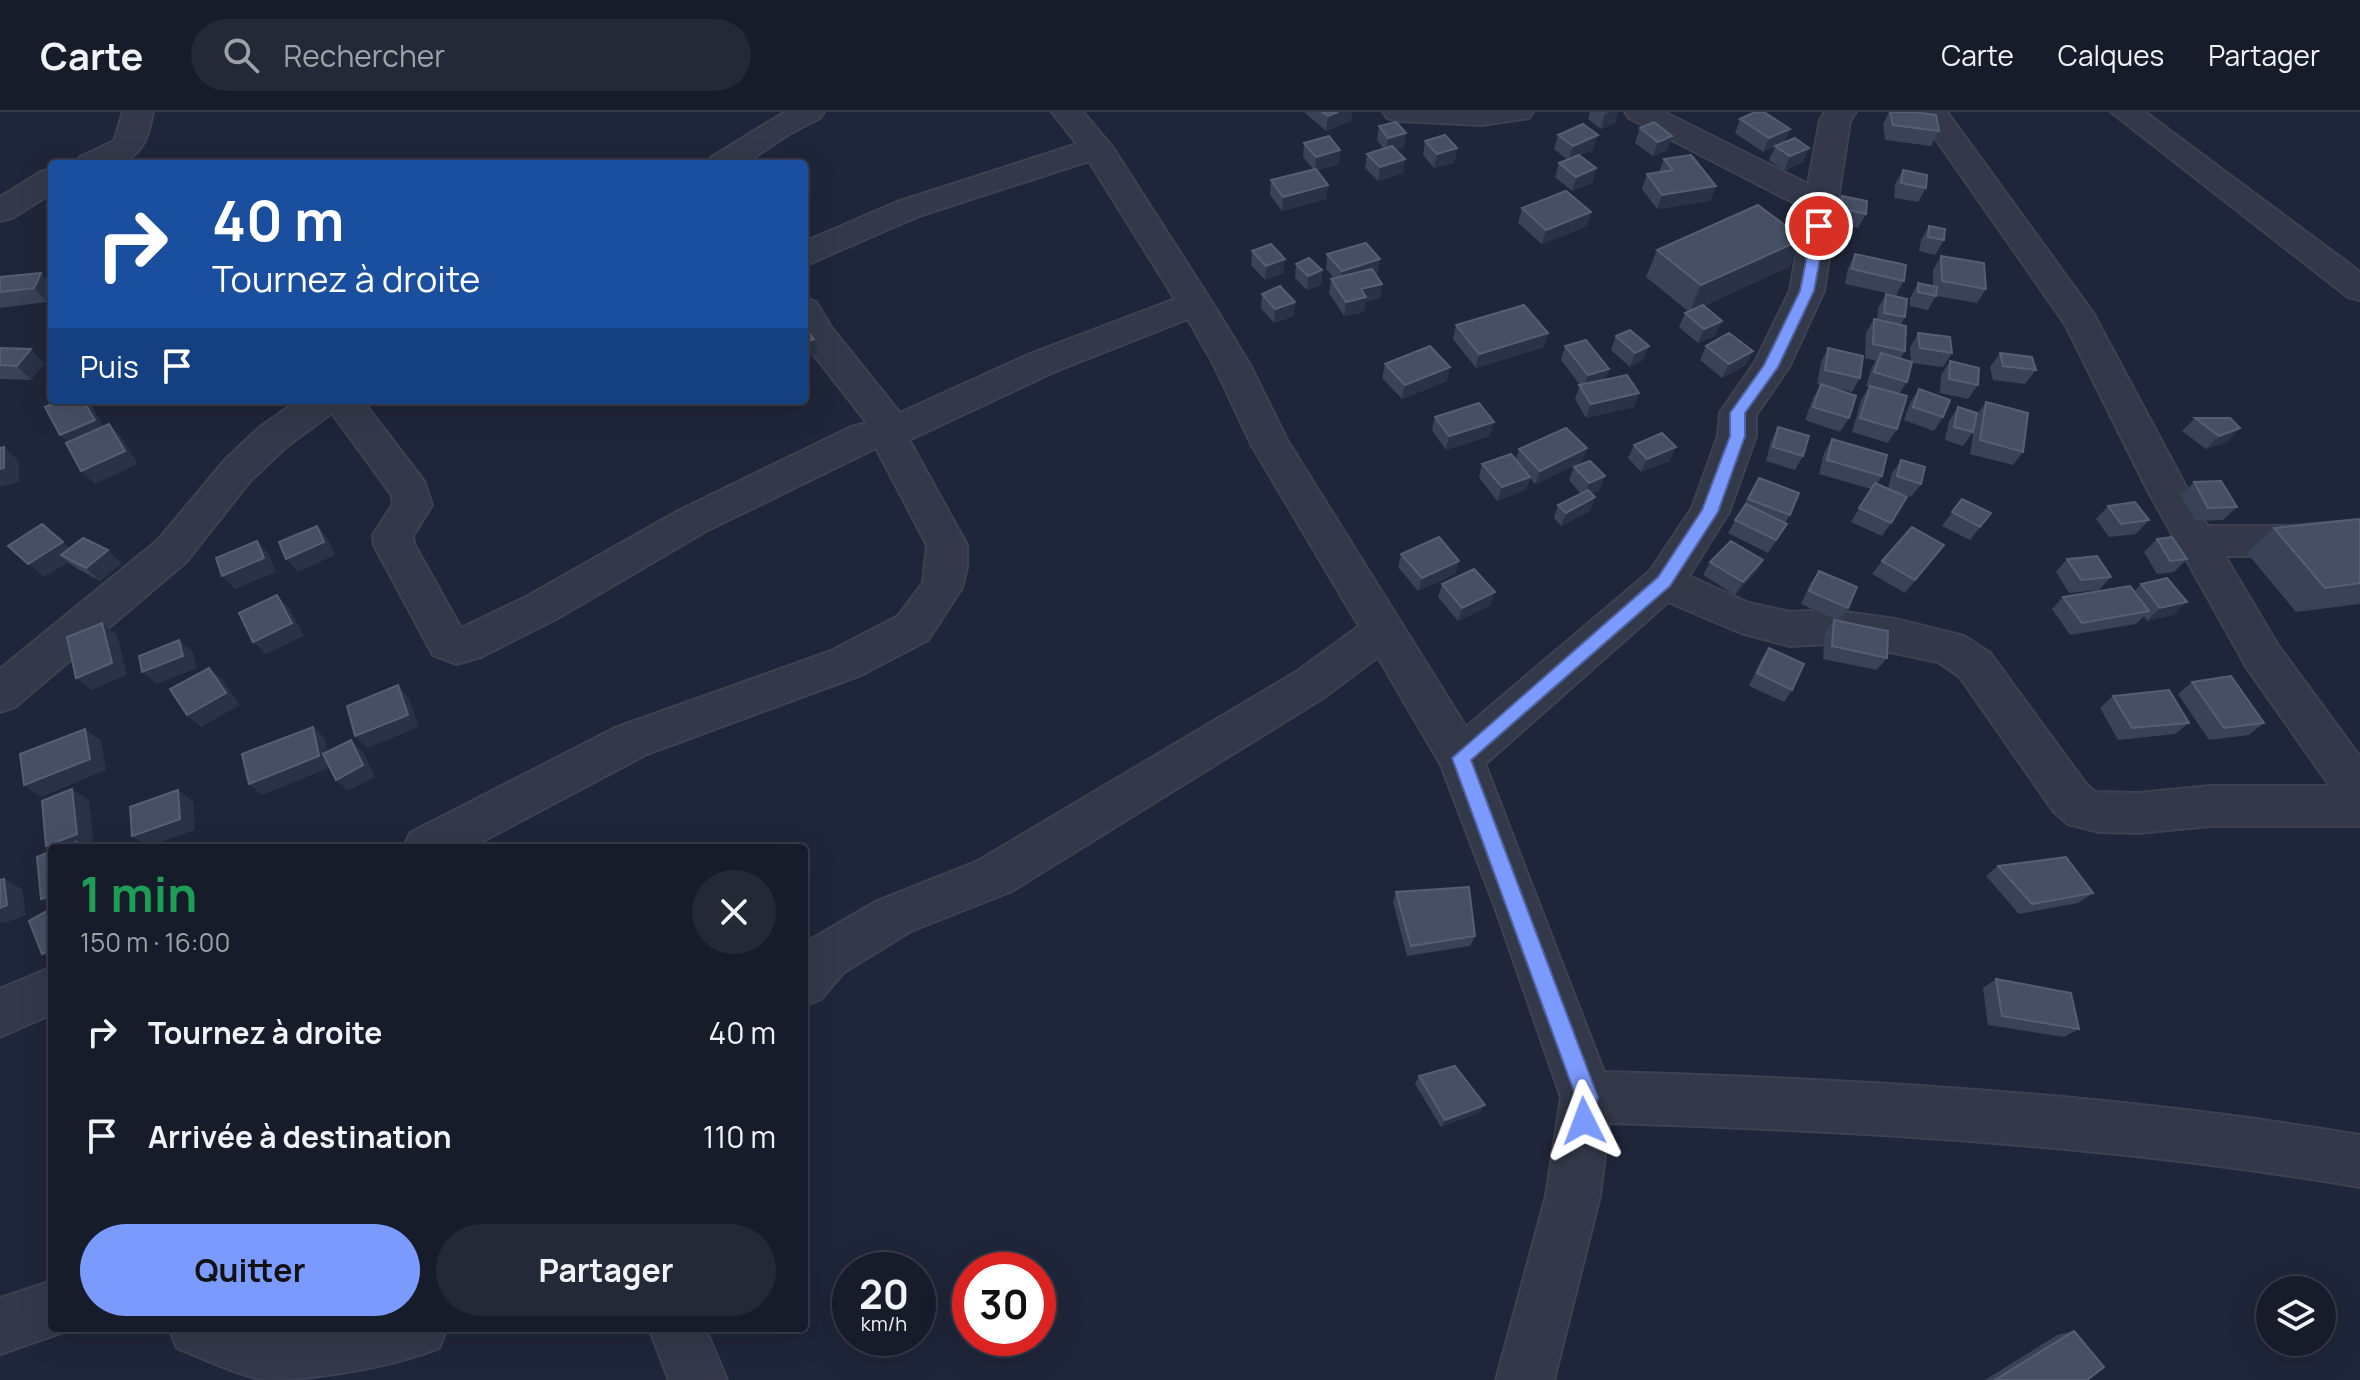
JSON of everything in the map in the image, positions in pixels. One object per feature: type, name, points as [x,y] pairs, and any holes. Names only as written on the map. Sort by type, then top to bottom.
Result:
[{"type":"street","points":[[100,160],[128,148],[134,140],[138,112]]},
{"type":"street","points":[[729,160],[778,127],[809,112]]},
{"type":"street","points":[[1067,112],[1097,148],[1196,304],[1232,365],[1270,444],[1461,758],[1587,1097],[1573,1196],[1525,1380]]},
{"type":"street","points":[[1398,112],[1518,112]]},
{"type":"street","points":[[1640,112],[1822,204]]},
{"type":"street","points":[[1461,758],[1664,582],[1710,512],[1737,436],[1738,413],[1771,367],[1807,291],[1835,120],[1841,112]]},
{"type":"street","points":[[1932,112],[2081,321],[2195,541],[2262,656],[2360,792]]},
{"type":"street","points":[[2126,112],[2360,289]]},
{"type":"street","points":[[808,253],[908,209],[1097,148]]},
{"type":"street","points":[[0,211],[48,181]]},
{"type":"street","points":[[345,404],[410,491],[413,505],[393,535],[394,545],[448,643],[456,647],[541,608],[692,521],[864,437],[894,431],[978,390],[1196,304]]},
{"type":"street","points":[[808,317],[817,334],[894,431]]},
{"type":"street","points":[[0,694],[172,551],[238,470],[273,437],[319,404]]},
{"type":"street","points":[[434,844],[631,741],[846,663],[913,628],[942,588],[947,567],[947,545],[890,440],[894,431]]},
{"type":"street","points":[[2195,541],[2291,541],[2360,535]]},
{"type":"street","points":[[1664,582],[1741,617],[1790,629],[1830,627],[1895,636],[1949,648],[1975,665],[2070,798],[2084,810],[2138,813],[2210,806],[2360,806]]},
{"type":"street","points":[[808,978],[827,956],[894,916],[995,876],[1311,684],[1382,631]]},
{"type":"street","points":[[0,1013],[48,992]]},
{"type":"street","points":[[1587,1097],[1868,1105],[2132,1129],[2360,1161]]},
{"type":"street","points":[[0,1326],[48,1310]]},
{"type":"street","points":[[209,1332],[287,1359],[404,1332]]},
{"type":"street","points":[[679,1332],[698,1380]]},
{"type":"building","points":[[1755,112],[1764,112],[1790,129],[1769,138],[1740,119]]},
{"type":"building","points":[[1890,112],[1936,115],[1939,131],[1893,125]]},
{"type":"building","points":[[1396,122],[1406,133],[1388,138],[1379,126]]},
{"type":"building","points":[[1654,122],[1672,136],[1658,142],[1640,128]]},
{"type":"building","points":[[1583,124],[1598,135],[1573,146],[1558,135]]},
{"type":"building","points":[[1445,135],[1457,148],[1437,154],[1425,141]]},
{"type":"building","points":[[1329,136],[1340,150],[1316,157],[1304,143]]},
{"type":"building","points":[[1795,138],[1809,148],[1790,156],[1775,146]]},
{"type":"building","points":[[1392,146],[1405,159],[1380,167],[1367,154]]},
{"type":"building","points":[[1579,155],[1596,168],[1576,177],[1559,163]]},
{"type":"building","points":[[1691,155],[1716,186],[1662,195],[1647,174],[1673,170],[1664,159]]},
{"type":"building","points":[[1316,169],[1328,185],[1283,197],[1271,180]]},
{"type":"building","points":[[1903,170],[1927,175],[1926,188],[1901,183]]},
{"type":"building","points":[[1566,191],[1591,212],[1546,230],[1522,208]]},
{"type":"building","points":[[1842,196],[1867,201],[1866,214],[1840,208]]},
{"type":"building","points":[[1758,205],[1803,239],[1701,285],[1657,250]]},
{"type":"building","points":[[1929,226],[1945,229],[1944,240],[1928,237]]},
{"type":"building","points":[[1366,243],[1380,259],[1342,271],[1327,254]]},
{"type":"building","points":[[1271,244],[1285,259],[1266,266],[1252,251]]},
{"type":"building","points":[[1855,254],[1906,265],[1904,281],[1852,269]]},
{"type":"building","points":[[1941,256],[1984,263],[1986,289],[1942,281]]},
{"type":"building","points":[[1309,258],[1322,270],[1308,276],[1296,264]]},
{"type":"building","points":[[1372,269],[1382,284],[1361,289],[1366,297],[1346,302],[1331,279]]},
{"type":"building","points":[[41,273],[34,288],[0,292],[0,277]]},
{"type":"building","points":[[1918,283],[1937,287],[1936,296],[1918,292]]},
{"type":"building","points":[[1280,286],[1295,302],[1275,309],[1262,294]]},
{"type":"building","points":[[1886,294],[1907,299],[1905,317],[1884,313]]},
{"type":"building","points":[[1524,305],[1548,333],[1479,354],[1456,325]]},
{"type":"building","points":[[1703,305],[1722,321],[1704,329],[1685,313]]},
{"type":"building","points":[[1874,319],[1906,326],[1905,351],[1873,344]]},
{"type":"building","points":[[1630,330],[1649,346],[1635,353],[1616,336]]},
{"type":"building","points":[[1729,333],[1753,351],[1729,364],[1706,346]]},
{"type":"building","points":[[1918,333],[1950,337],[1952,353],[1920,348]]},
{"type":"building","points":[[1586,340],[1609,369],[1588,375],[1565,346]]},
{"type":"building","points":[[1430,346],[1450,367],[1405,385],[1385,364]]},
{"type":"building","points":[[0,348],[31,349],[17,366],[0,365]]},
{"type":"building","points":[[1828,348],[1863,356],[1860,378],[1825,370]]},
{"type":"building","points":[[1881,353],[1912,362],[1907,382],[1874,372]]},
{"type":"building","points":[[2000,353],[2032,357],[2036,370],[2003,366]]},
{"type":"building","points":[[1950,361],[1979,368],[1978,385],[1949,379]]},
{"type":"building","points":[[1627,375],[1639,393],[1591,404],[1579,385]]},
{"type":"building","points":[[1821,384],[1856,396],[1849,418],[1813,407]]},
{"type":"building","points":[[1870,386],[1907,396],[1897,429],[1860,418]]},
{"type":"building","points":[[1919,389],[1950,400],[1943,417],[1913,407]]},
{"type":"building","points":[[1986,402],[2028,413],[2023,452],[1980,440]]},
{"type":"building","points":[[1479,403],[1494,422],[1449,436],[1435,417]]},
{"type":"building","points":[[52,404],[85,404],[95,420],[60,435],[45,407]]},
{"type":"building","points":[[1958,407],[1977,413],[1973,432],[1954,427]]},
{"type":"building","points":[[2195,418],[2230,418],[2240,428],[2219,436]]},
{"type":"building","points":[[109,424],[125,451],[81,471],[66,443]]},
{"type":"building","points":[[1778,427],[1809,436],[1803,456],[1773,447]]},
{"type":"building","points":[[1566,428],[1587,448],[1540,471],[1519,449]]},
{"type":"building","points":[[1662,433],[1676,447],[1647,459],[1634,445]]},
{"type":"building","points":[[1832,439],[1887,455],[1882,476],[1827,460]]},
{"type":"building","points":[[4,447],[4,468],[0,469],[0,448]]},
{"type":"building","points":[[1511,454],[1530,477],[1502,487],[1482,464]]},
{"type":"building","points":[[1901,460],[1925,467],[1921,484],[1897,476]]},
{"type":"building","points":[[1590,461],[1605,476],[1589,483],[1574,467]]},
{"type":"building","points":[[1759,478],[1799,493],[1790,515],[1748,499]]},
{"type":"building","points":[[2221,481],[2237,507],[2208,508],[2194,482]]},
{"type":"building","points":[[1875,483],[1907,497],[1891,523],[1859,508]]},
{"type":"building","points":[[1588,490],[1595,497],[1566,513],[1558,505]]},
{"type":"building","points":[[1962,499],[1991,513],[1980,527],[1952,512]]},
{"type":"building","points":[[2135,502],[2149,520],[2121,524],[2108,506]]},
{"type":"building","points":[[1746,504],[1787,524],[1776,540],[1735,520]]},
{"type":"building","points":[[2360,519],[2360,583],[2325,588],[2274,528]]},
{"type":"building","points":[[42,524],[63,542],[28,564],[8,546]]},
{"type":"building","points":[[317,526],[324,542],[286,559],[279,542]]},
{"type":"building","points":[[1912,527],[1944,545],[1915,580],[1882,561]]},
{"type":"building","points":[[1439,537],[1459,561],[1422,578],[1401,554]]},
{"type":"building","points":[[2172,537],[2187,559],[2170,561],[2157,539]]},
{"type":"building","points":[[83,538],[108,550],[86,568],[61,555]]},
{"type":"building","points":[[257,541],[264,558],[222,576],[216,558]]},
{"type":"building","points":[[1731,541],[1763,560],[1743,582],[1710,562]]},
{"type":"building","points":[[2097,556],[2111,577],[2081,580],[2067,559]]},
{"type":"building","points":[[1474,569],[1495,592],[1462,608],[1442,584]]},
{"type":"building","points":[[1819,571],[1857,587],[1848,608],[1809,591]]},
{"type":"building","points":[[2167,578],[2187,602],[2160,608],[2141,584]]},
{"type":"building","points":[[2130,586],[2149,611],[2082,623],[2063,597]]},
{"type":"building","points":[[277,595],[292,623],[253,642],[239,613]]},
{"type":"building","points":[[1834,620],[1888,631],[1887,658],[1832,646]]},
{"type":"building","points":[[102,623],[112,663],[76,678],[67,637]]},
{"type":"building","points":[[179,640],[183,656],[142,672],[139,656]]},
{"type":"building","points":[[1769,648],[1804,664],[1792,690],[1757,673]]},
{"type":"building","points":[[209,668],[226,693],[187,715],[170,689]]},
{"type":"building","points":[[2231,676],[2264,723],[2224,728],[2192,682]]},
{"type":"building","points":[[398,685],[408,715],[355,736],[347,706]]},
{"type":"building","points":[[2169,690],[2189,723],[2132,728],[2113,696]]},
{"type":"building","points":[[313,727],[319,756],[249,784],[242,754]]},
{"type":"building","points":[[85,729],[90,759],[24,785],[20,754]]},
{"type":"building","points":[[351,740],[363,765],[336,780],[323,754]]},
{"type":"building","points":[[72,789],[77,834],[46,846],[42,801]]},
{"type":"building","points":[[178,790],[180,819],[132,836],[130,807]]},
{"type":"building","points":[[48,853],[48,896],[41,899],[37,857]]},
{"type":"building","points":[[2066,857],[2093,893],[2032,904],[1998,866]]},
{"type":"building","points":[[4,879],[7,905],[0,908],[0,880]]},
{"type":"building","points":[[1469,887],[1475,936],[1411,946],[1396,892]]},
{"type":"building","points":[[48,910],[48,951],[42,954],[29,921]]},
{"type":"building","points":[[1996,979],[2071,993],[2079,1029],[2002,1016]]},
{"type":"building","points":[[1455,1066],[1485,1105],[1445,1120],[1419,1076]]},
{"type":"building","points":[[2074,1331],[2104,1367],[2087,1380],[1995,1380]]},
{"type":"route","points":[[1584,1121],[1587,1097],[1519,907],[1461,758],[1664,582],[1710,512],[1737,436],[1738,413],[1749,393],[1771,367],[1807,291],[1819,226]]}]
